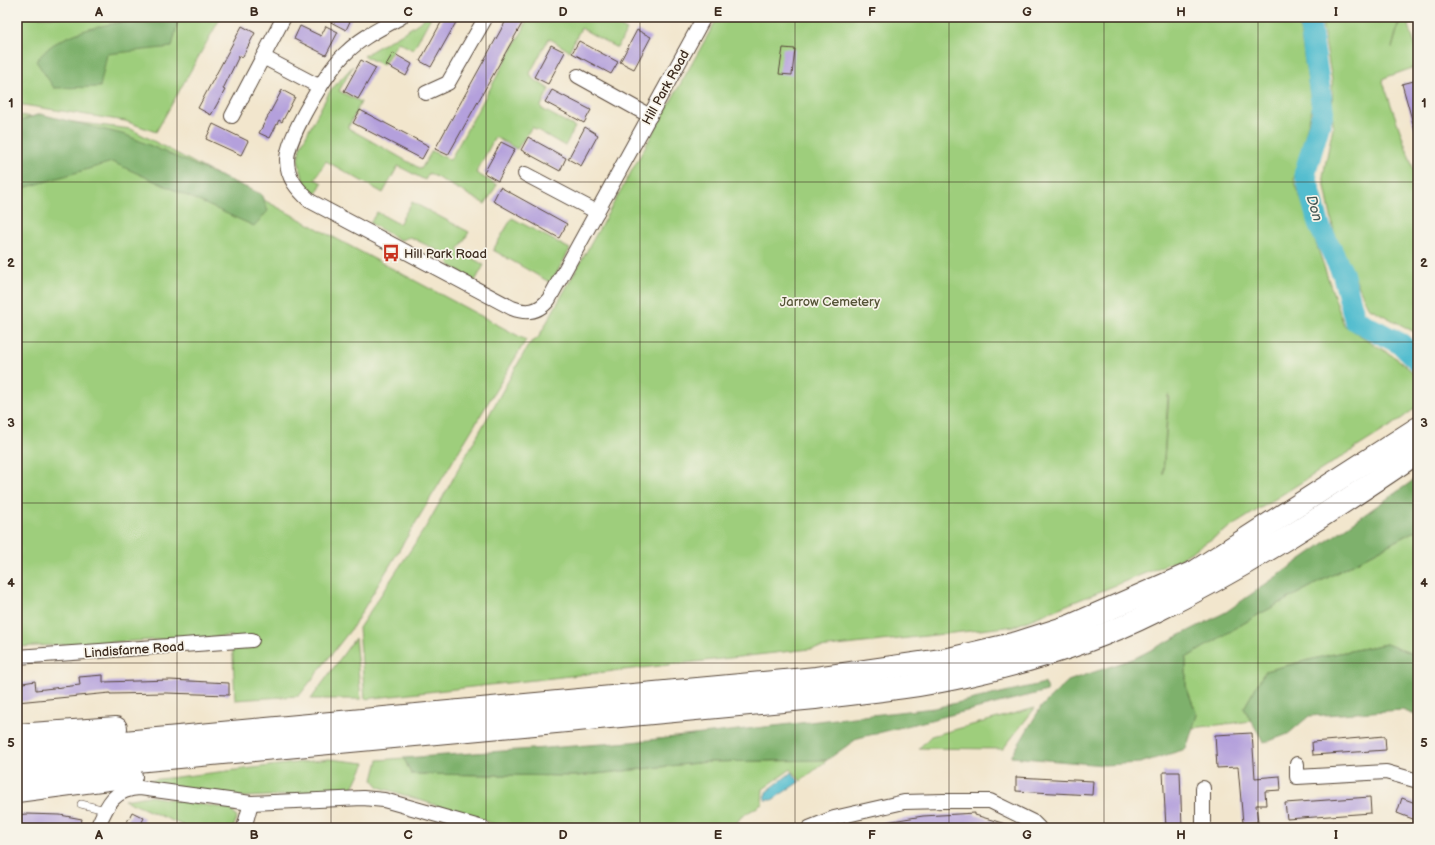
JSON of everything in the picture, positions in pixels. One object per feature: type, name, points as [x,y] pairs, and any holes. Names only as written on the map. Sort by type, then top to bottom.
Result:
[{"type":"highway","points":[[17,772],[816,678],[949,659],[1017,642],[1070,626],[1196,572],[1418,428]]},
{"type":"highway","points":[[17,752],[815,698],[887,689],[969,675],[1039,656],[1092,638],[1154,613],[1228,574],[1373,483],[1418,452]]},
{"type":"highway","points":[[17,735],[284,716],[359,714],[422,725]]},
{"type":"highway","points":[[17,791],[334,750],[422,725]]},
{"type":"street","points":[[232,116],[284,17]]},
{"type":"street","name":"Hill Park Road","points":[[401,17],[385,21],[334,64],[320,87],[289,148],[287,160],[288,172],[293,183],[310,202],[512,308],[528,312],[544,306],[549,299],[650,116],[702,17]]},
{"type":"street","points":[[426,93],[448,83],[486,17]]},
{"type":"street","points":[[263,57],[320,87]]},
{"type":"street","points":[[578,76],[650,116]]},
{"type":"street","points":[[525,174],[597,212]]},
{"type":"street","name":"Lindisfarne Road","points":[[17,657],[252,640]]},
{"type":"street","points":[[1297,764],[1297,777],[1386,772],[1418,781]]},
{"type":"street","points":[[97,828],[105,810],[121,791],[140,788],[251,803],[370,799],[395,803],[483,828]]},
{"type":"street","points":[[1203,788],[1203,828]]},
{"type":"street","points":[[809,828],[834,818],[904,802],[944,801],[990,801],[1032,822],[1039,828]]},
{"type":"street","points":[[244,828],[251,803]]},
{"type":"lane","points":[[81,804],[105,810]]},
{"type":"green space","points":[[17,17],[221,17],[156,132],[125,121],[17,104]]},
{"type":"green space","points":[[161,17],[179,17],[172,47],[107,54],[100,87],[54,88],[36,61],[51,46],[79,32],[120,22]]},
{"type":"green space","points":[[426,17],[431,17],[413,50],[398,42],[383,65],[364,56],[411,28]]},
{"type":"green space","points":[[527,17],[603,17],[627,30],[617,48],[581,28],[569,51],[549,38],[530,73],[532,78],[549,89],[541,106],[542,109],[575,127],[565,146],[532,127],[517,149],[495,137],[476,173],[497,185],[485,204],[429,173],[425,180],[398,166],[383,193],[326,161],[315,179],[322,183],[316,194],[304,182],[298,160],[300,147],[330,91],[353,66],[339,91],[361,102],[348,128],[421,169],[432,151],[450,160],[524,28]]},
{"type":"green space","name":"Jarrow Cemetery","points":[[718,17],[1298,17],[1312,108],[1294,179],[1344,325],[1399,360],[1418,377],[1418,406],[1397,422],[1180,559],[1015,626],[365,699],[359,628],[427,525],[529,344],[538,338]],"holes":[[[1168,395],[1169,395],[1163,474]]]},
{"type":"green space","points":[[1321,17],[1400,17],[1392,48],[1401,17],[1410,17],[1407,18],[1418,56],[1418,66],[1384,78],[1383,82],[1418,182],[1418,334],[1368,307],[1334,232],[1323,176],[1333,127],[1332,81]]},
{"type":"green space","points":[[40,114],[126,135],[261,194],[268,211],[254,226],[112,162],[17,190],[17,122]]},
{"type":"green space","points":[[17,115],[131,129],[526,340],[352,628],[299,696],[235,700],[232,636],[17,647]]},
{"type":"green space","points":[[412,202],[469,232],[458,250],[484,265],[475,281],[450,265],[443,253],[410,237],[400,240],[370,223],[377,212],[399,224]]},
{"type":"green space","points":[[512,218],[570,249],[551,283],[493,250]]},
{"type":"green space","points":[[1418,477],[1418,529],[1256,616],[1186,658],[1186,686],[1197,715],[1186,749],[1140,763],[1104,765],[1011,757],[1041,707],[1068,681],[1135,658],[1226,612]]},
{"type":"green space","points":[[1418,529],[1418,656],[1386,644],[1329,655],[1265,671],[1244,708],[1251,721],[1192,728],[1197,715],[1186,686],[1186,658],[1256,616]]},
{"type":"green space","points":[[355,638],[361,699],[311,699]]},
{"type":"green space","points":[[1386,644],[1418,656],[1418,716],[1402,710],[1309,716],[1288,734],[1264,743],[1244,708],[1265,671],[1329,655]]},
{"type":"green space","points":[[1045,683],[1047,691],[858,738],[827,760],[706,762],[577,776],[411,774],[404,758],[631,742],[934,708]]},
{"type":"green space","points":[[1035,708],[1003,749],[919,748],[931,736]]},
{"type":"green space","points":[[404,758],[411,774],[577,776],[707,762],[827,760],[801,781],[791,769],[763,789],[762,804],[741,817],[733,828],[498,828],[497,825],[379,787],[373,780],[378,760]]},
{"type":"green space","points":[[329,759],[365,763],[352,790],[343,793],[244,797],[143,781]]},
{"type":"green space","points":[[149,796],[231,809],[237,818],[233,828],[189,828],[124,800]]},
{"type":"water","points":[[792,772],[799,782],[772,800],[765,800],[766,792]]},
{"type":"building","points":[[321,17],[352,17],[346,30]]},
{"type":"building","points":[[444,17],[459,17],[431,67],[420,61]]},
{"type":"building","points":[[508,17],[518,17],[524,20],[448,155],[435,149]]},
{"type":"building","points":[[242,26],[255,33],[242,58],[239,56],[223,89],[225,90],[211,115],[198,108]]},
{"type":"building","points":[[300,26],[321,36],[326,26],[338,32],[326,55],[294,39]]},
{"type":"building","points":[[637,30],[651,37],[634,69],[620,62]]},
{"type":"building","points":[[579,41],[618,62],[611,74],[572,53]]},
{"type":"building","points":[[551,45],[565,52],[548,84],[534,77]]},
{"type":"building","points":[[783,48],[795,49],[792,75],[779,74]]},
{"type":"building","points":[[393,53],[412,64],[406,76],[386,65]]},
{"type":"building","points":[[361,60],[376,68],[358,99],[344,91]]},
{"type":"building","points":[[1418,80],[1418,130],[1415,130],[1402,84]]},
{"type":"building","points":[[282,90],[295,97],[282,122],[279,120],[270,138],[259,133]]},
{"type":"building","points":[[552,90],[591,110],[584,123],[545,102]]},
{"type":"building","points":[[360,110],[429,146],[422,159],[353,123]]},
{"type":"building","points":[[213,124],[248,141],[241,155],[206,139]]},
{"type":"building","points":[[585,127],[598,135],[581,166],[568,159]]},
{"type":"building","points":[[528,137],[566,158],[560,171],[521,150]]},
{"type":"building","points":[[501,142],[515,149],[498,181],[484,173]]},
{"type":"building","points":[[500,187],[567,224],[559,238],[493,201]]},
{"type":"building","points":[[103,675],[103,682],[170,680],[229,683],[229,695],[110,693],[17,702],[17,684],[35,681],[36,690],[80,685],[79,677]]},
{"type":"building","points":[[1252,733],[1255,778],[1280,776],[1281,790],[1265,791],[1266,805],[1256,805],[1258,822],[1243,823],[1238,767],[1217,768],[1215,735]]},
{"type":"building","points":[[1385,736],[1386,750],[1313,755],[1312,742]]},
{"type":"building","points":[[1163,772],[1180,772],[1182,828],[1166,828]]},
{"type":"building","points":[[1016,777],[1093,781],[1092,795],[1016,791]]},
{"type":"building","points":[[1370,797],[1371,813],[1287,819],[1285,803]]},
{"type":"building","points":[[1402,798],[1418,804],[1418,821],[1397,813]]},
{"type":"building","points":[[132,812],[144,818],[139,828],[124,828]]},
{"type":"building","points":[[975,813],[975,815],[1009,825],[1008,828],[881,828],[880,823],[923,816]]},
{"type":"building","points":[[17,815],[60,815],[82,819],[80,828],[32,828],[32,826],[17,828]]},
{"type":"waterway","name":"Don","points":[[1309,17],[1323,112],[1305,173],[1319,225],[1343,274],[1355,320],[1401,344],[1418,361]]},
{"type":"place","name":"Hill Park Road","points":[[391,253]]}]
